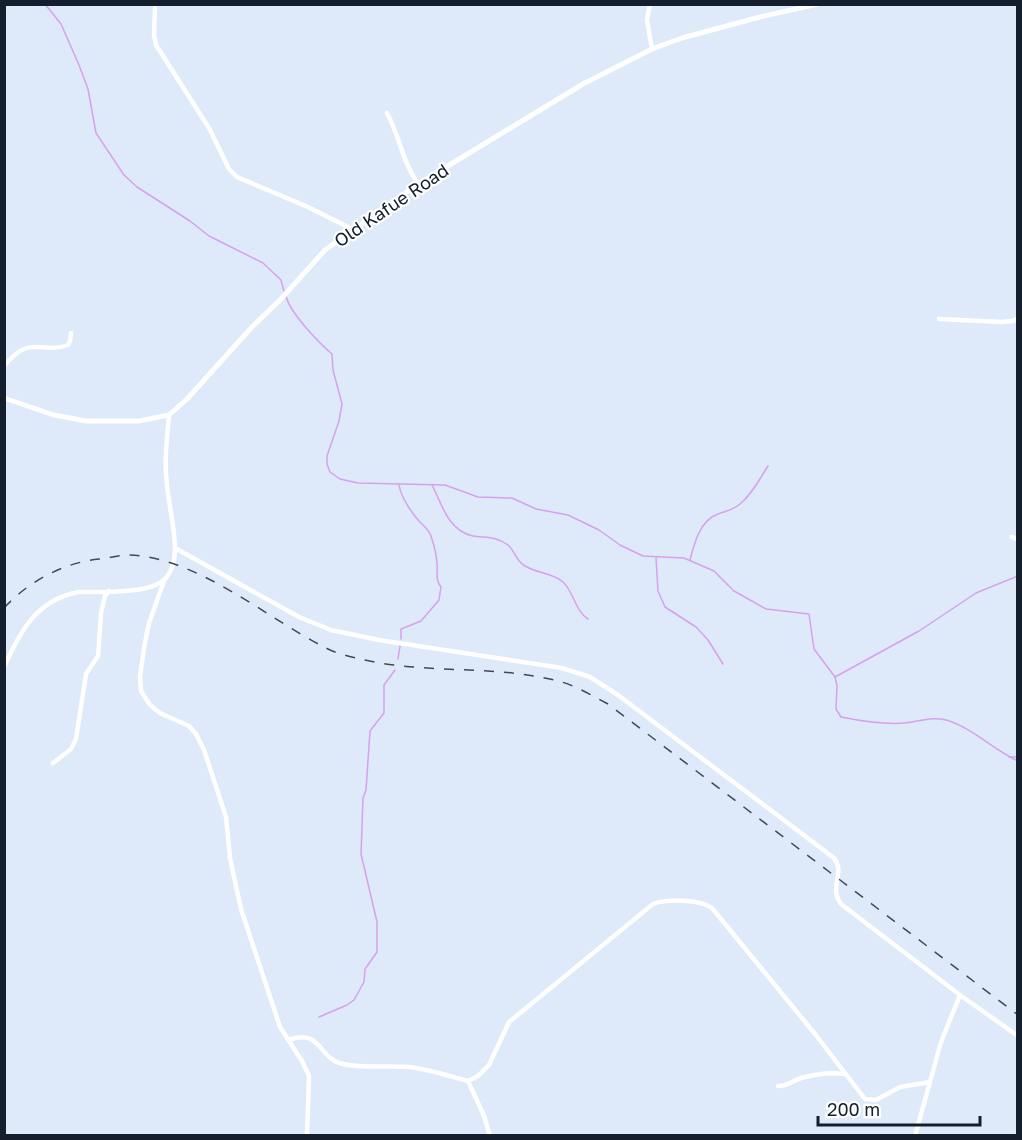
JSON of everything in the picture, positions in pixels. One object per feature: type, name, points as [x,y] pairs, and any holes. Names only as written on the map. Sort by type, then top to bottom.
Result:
[{"type":"street","points":[[650,4],[647,20],[652,49]]},
{"type":"street","name":"Old Kafue Road","points":[[169,416],[325,250],[418,184],[583,84],[652,49],[682,38],[818,4]]},
{"type":"street","points":[[155,8],[156,45],[209,128],[229,169],[242,181],[308,207],[352,229]]},
{"type":"street","points":[[387,113],[394,126],[400,150],[410,173],[418,184]]},
{"type":"street","points":[[939,319],[1002,322],[1013,321],[1017,318]]},
{"type":"street","points":[[4,366],[27,347],[68,345],[71,333]]},
{"type":"street","points":[[4,398],[54,415],[86,422],[140,421],[169,416],[165,450],[166,481],[175,548],[173,565],[164,580],[147,631],[140,677],[141,691],[155,709],[189,726],[204,750],[226,817],[230,858],[241,909],[280,1028],[302,1061],[310,1081],[307,1136]]},
{"type":"street","points":[[175,548],[299,618],[331,630],[378,640],[562,668],[590,677],[618,695],[834,858],[839,868],[835,892],[841,904],[1017,1036]]},
{"type":"street","points":[[4,667],[28,623],[47,604],[68,594],[142,588],[164,580]]},
{"type":"street","points":[[53,763],[71,749],[76,739],[86,674],[98,656],[101,613],[105,596],[109,591]]},
{"type":"street","points":[[288,1040],[300,1036],[312,1039],[331,1057],[343,1064],[375,1068],[407,1067],[468,1081],[484,1071],[509,1022],[653,904],[668,900],[705,904],[712,908],[865,1099],[870,1101],[879,1099],[900,1087],[930,1082]]},
{"type":"street","points":[[915,1136],[941,1042],[960,995]]},
{"type":"street","points":[[778,1086],[788,1086],[799,1079],[810,1076],[845,1074]]},
{"type":"street","points":[[468,1081],[484,1116],[490,1136]]},
{"type":"waterway","points":[[45,4],[61,24],[79,65],[88,89],[96,133],[124,175],[137,187],[209,236],[263,263],[281,280],[284,291]]},
{"type":"waterway","points":[[286,296],[299,319],[332,354],[333,370],[342,404],[339,421],[327,456],[327,464],[330,472],[340,479],[358,483],[445,485],[478,497],[512,498],[536,509],[568,515],[643,556],[684,558],[714,571],[734,591],[766,609],[809,614],[814,649],[835,677],[836,709],[841,717],[889,723],[930,719],[946,720],[964,728],[1018,761]]},
{"type":"waterway","points":[[690,560],[702,527],[712,517],[740,504],[752,491],[768,466]]},
{"type":"waterway","points":[[399,485],[410,509],[430,534],[436,554],[437,579],[441,587],[439,600],[421,621],[401,629],[401,639]]},
{"type":"waterway","points":[[432,485],[447,516],[457,529],[473,536],[504,542],[525,566],[559,579],[567,586],[580,611],[588,619]]},
{"type":"waterway","points":[[656,558],[658,591],[665,607],[696,627],[708,640],[723,664]]},
{"type":"waterway","points":[[835,677],[919,631],[976,593],[1018,576]]},
{"type":"waterway","points":[[398,659],[400,646]]},
{"type":"waterway","points":[[319,1017],[354,1000],[364,982],[365,969],[377,952],[377,922],[361,854],[363,798],[366,790],[370,731],[384,713],[384,685],[395,670]]},
{"type":"waterway","points":[[1009,757],[1018,757]]},
{"type":"railway","points":[[4,608],[24,590],[60,569],[86,561],[126,555],[152,558],[178,565],[204,577],[340,654],[412,667],[531,675],[568,684],[608,704],[1018,1015]]}]
